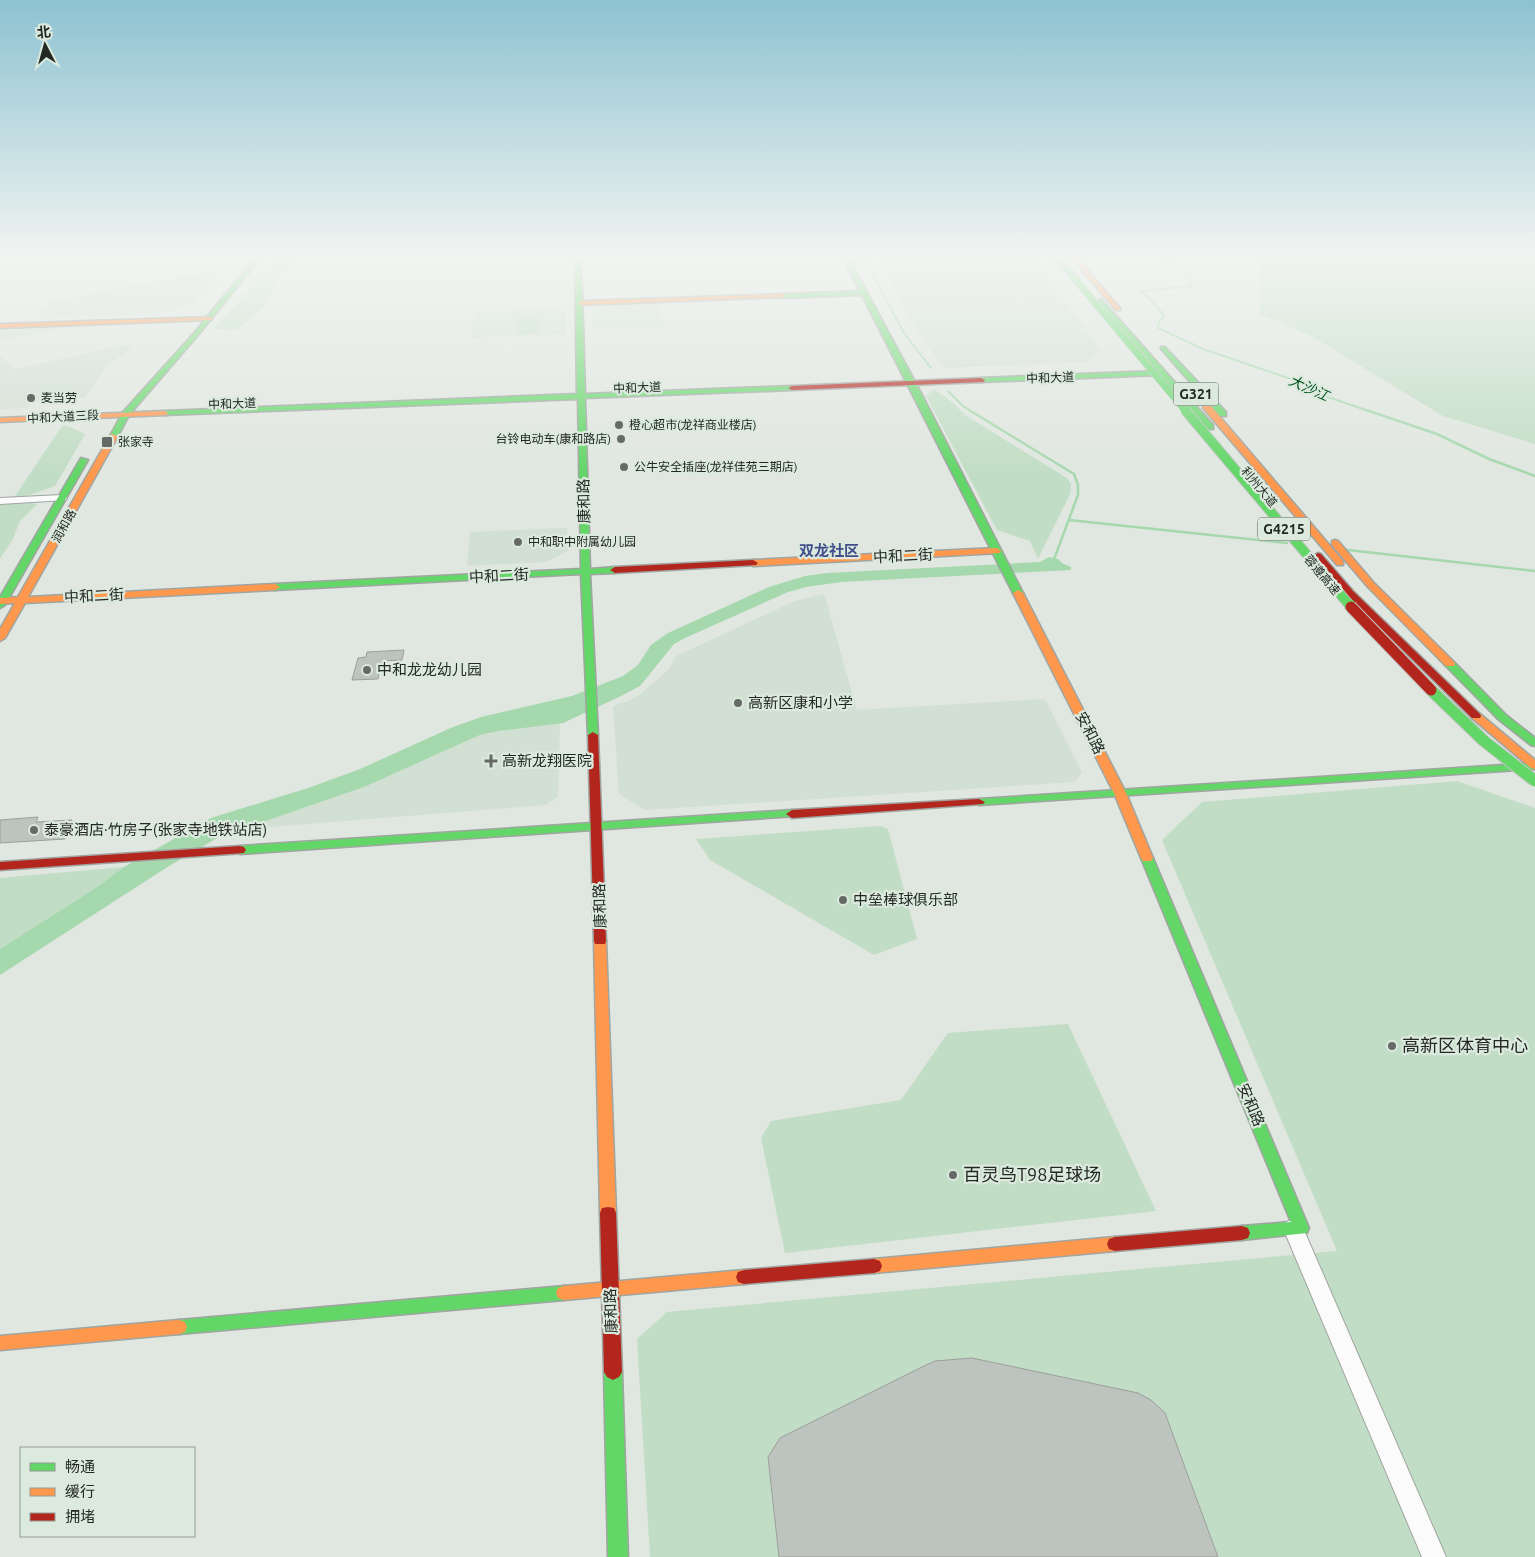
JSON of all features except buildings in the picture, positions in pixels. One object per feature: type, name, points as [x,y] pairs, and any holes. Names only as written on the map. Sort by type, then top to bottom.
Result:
[{"type":"main road","points":[[104,427],[114,412],[187,328]]},
{"type":"main road","name":"润和路","points":[[0,638],[129,411],[202,328]]},
{"type":"main road","name":"康和路","points":[[581,328],[586,570],[597,827],[618,1557]]},
{"type":"main road","name":"安和路","points":[[877,328],[1115,794],[1295,1228]]},
{"type":"main road","name":"蓉遵高速","points":[[1116,328],[1338,594],[1412,672],[1484,741],[1535,781]]},
{"type":"main road","name":"利州大道","points":[[1126,328],[1301,538],[1350,593],[1478,719],[1535,766]]},
{"type":"main road","name":"利州大道","points":[[1136,328],[1173,366],[1365,592],[1492,717],[1535,752]]},
{"type":"main road","name":"G4215","points":[[1154,339],[1200,388],[1371,585],[1502,717],[1535,743]]},
{"type":"main road","name":"中和大道","points":[[129,411],[1162,369]]},
{"type":"main road","name":"中和大道三段","points":[[0,420],[129,411]]},
{"type":"main road","name":"中和大道三段","points":[[0,414],[114,412]]},
{"type":"main road","name":"润和路","points":[[1,600],[91,450]]},
{"type":"main road","name":"中和二街","points":[[1,600],[990,550]]},
{"type":"main road","points":[[0,866],[1535,766]]},
{"type":"main road","points":[[0,1343],[1295,1228]]},
{"type":"street","points":[[0,501],[62,498]]},
{"type":"street","points":[[1295,1228],[1434,1557]]},
{"type":"shaded area","points":[[0,328],[9,328],[68,328],[0,341]]},
{"type":"shaded area","points":[[215,328],[240,328],[237,330],[214,329]]},
{"type":"shaded area","points":[[473,328],[566,328],[566,334],[471,338]]},
{"type":"shaded area","points":[[516,328],[538,328],[538,333],[515,334]]},
{"type":"shaded area","points":[[593,328],[625,328],[593,329]]},
{"type":"shaded area","points":[[916,328],[1084,328],[1101,350],[1086,362],[944,368]]},
{"type":"shaded area","points":[[1291,328],[1535,328],[1535,444],[1443,416],[1313,337]]},
{"type":"shaded area","points":[[134,343],[129,351],[106,366],[85,398],[33,401],[28,408],[0,409],[0,355],[14,369]]},
{"type":"shaded area","points":[[934,389],[952,402],[965,415],[1067,478],[1071,484],[1071,492],[1038,559],[1030,541],[997,530],[926,396]]},
{"type":"shaded area","points":[[62,426],[68,426],[85,434],[55,486],[26,496],[15,496]]},
{"type":"shaded area","points":[[0,504],[37,504],[20,521],[12,541],[0,558]]},
{"type":"shaded area","name":"中和职中附属幼儿园","points":[[567,528],[568,551],[546,562],[467,566],[470,532]]},
{"type":"shaded area","points":[[1049,557],[1058,559],[1071,567],[1071,570],[841,582],[806,587],[788,592],[674,644],[640,686],[563,723],[480,735],[364,787],[257,824],[232,830],[169,866],[0,975],[0,949],[97,887],[124,867],[211,818],[311,787],[360,769],[453,727],[481,717],[572,696],[623,676],[638,665],[651,645],[668,633],[769,587],[805,576],[827,573],[1040,562]]},
{"type":"shaded area","name":"高新区康和小学","points":[[824,594],[857,710],[1045,699],[1082,772],[1075,782],[645,810],[619,794],[613,706],[631,700],[642,693],[669,669],[676,656],[795,601]]},
{"type":"shaded area","name":"高新龙翔医院","points":[[560,723],[558,797],[545,805],[232,830],[257,824],[364,787],[480,735]]},
{"type":"shaded area","name":"高新区体育中心","points":[[1457,781],[1535,808],[1535,1557],[650,1557],[637,1339],[667,1312],[1337,1251],[1162,840],[1202,802]]},
{"type":"shaded area","name":"中垒棒球俱乐部","points":[[880,826],[888,829],[917,939],[874,955],[710,860],[696,839]]},
{"type":"shaded area","points":[[124,867],[97,887],[0,949],[0,878]]},
{"type":"shaded area","name":"百灵鸟T98足球场","points":[[1068,1024],[1156,1211],[785,1253],[761,1138],[771,1121],[901,1100],[948,1033]]},
{"type":"waterway","points":[[901,328],[931,368]]},
{"type":"waterway","name":"大沙江","points":[[1158,328],[1203,349],[1309,385],[1322,395],[1369,411]]},
{"type":"waterway","points":[[948,391],[971,411]]},
{"type":"waterway","points":[[969,410],[1074,474],[1078,485],[1078,495],[1053,562]]},
{"type":"waterway","name":"大沙江","points":[[1366,410],[1437,434],[1489,459],[1535,476]]},
{"type":"waterway","points":[[1069,520],[1287,543]]},
{"type":"waterway","points":[[1348,550],[1535,571]]},
{"type":"traffic: fast","points":[[114,436],[126,414],[201,328]]},
{"type":"traffic: fast","points":[[580,328],[585,566],[593,735]]},
{"type":"traffic: fast","points":[[882,328],[1018,593]]},
{"type":"traffic: fast","points":[[1116,328],[1351,607]]},
{"type":"traffic: fast","points":[[1124,328],[1210,427]]},
{"type":"traffic: fast","points":[[1163,348],[1223,414]]},
{"type":"traffic: fast","points":[[981,380],[1164,373]]},
{"type":"traffic: fast","points":[[164,413],[792,388]]},
{"type":"traffic: fast","points":[[0,605],[84,460]]},
{"type":"traffic: fast","points":[[275,587],[615,570]]},
{"type":"traffic: fast","points":[[1450,664],[1502,717],[1535,743]]},
{"type":"traffic: fast","points":[[1431,690],[1484,741],[1535,781]]},
{"type":"traffic: fast","points":[[979,802],[1535,766]]},
{"type":"traffic: fast","points":[[240,850],[792,814]]},
{"type":"traffic: fast","points":[[1147,858],[1301,1228],[1242,1233]]},
{"type":"traffic: fast","points":[[179,1327],[564,1293]]},
{"type":"traffic: fast","points":[[613,1372],[618,1557]]},
{"type":"traffic: slow","points":[[1206,406],[1340,563]]},
{"type":"traffic: slow","points":[[0,420],[164,413]]},
{"type":"traffic: slow","points":[[0,638],[114,436]]},
{"type":"traffic: slow","points":[[1335,543],[1371,585],[1450,664]]},
{"type":"traffic: slow","points":[[753,563],[997,551]]},
{"type":"traffic: slow","points":[[0,601],[275,587]]},
{"type":"traffic: slow","points":[[1018,593],[1120,793],[1147,858]]},
{"type":"traffic: slow","points":[[1476,716],[1535,766]]},
{"type":"traffic: slow","points":[[600,941],[608,1213]]},
{"type":"traffic: slow","points":[[874,1266],[1115,1244]]},
{"type":"traffic: slow","points":[[564,1293],[744,1277]]},
{"type":"traffic: slow","points":[[0,1343],[179,1327]]},
{"type":"traffic: jam","points":[[792,388],[981,380]]},
{"type":"traffic: jam","points":[[1318,556],[1350,593],[1476,716]]},
{"type":"traffic: jam","points":[[615,570],[753,563]]},
{"type":"traffic: jam","points":[[1351,607],[1431,690]]},
{"type":"traffic: jam","points":[[593,735],[600,941]]},
{"type":"traffic: jam","points":[[792,814],[979,802]]},
{"type":"traffic: jam","points":[[0,866],[240,850]]},
{"type":"traffic: jam","points":[[608,1213],[613,1372]]},
{"type":"traffic: jam","points":[[1115,1244],[1242,1233]]},
{"type":"traffic: jam","points":[[744,1277],[874,1266]]},
{"type":"place","name":"麦当劳","points":[[31,398]]},
{"type":"place","name":"橙心超市(龙祥商业楼店)","points":[[619,425]]},
{"type":"place","name":"台铃电动车(康和路店)","points":[[621,439]]},
{"type":"place","name":"张家寺","points":[[107,442]]},
{"type":"place","name":"公牛安全插座(龙祥佳苑三期店)","points":[[624,467]]},
{"type":"place","name":"中和职中附属幼儿园","points":[[518,542]]},
{"type":"place","name":"中和龙龙幼儿园","points":[[367,670]]},
{"type":"place","name":"高新区康和小学","points":[[738,703]]},
{"type":"place","name":"高新龙翔医院","points":[[491,761]]},
{"type":"place","name":"泰豪酒店·竹房子(张家寺地铁站店)","points":[[34,830]]},
{"type":"place","name":"中垒棒球俱乐部","points":[[843,900]]},
{"type":"place","name":"高新区体育中心","points":[[1392,1046]]},
{"type":"place","name":"百灵鸟T98足球场","points":[[953,1175]]},
{"type":"district","name":"双龙社区","points":[[829,551]]}]
